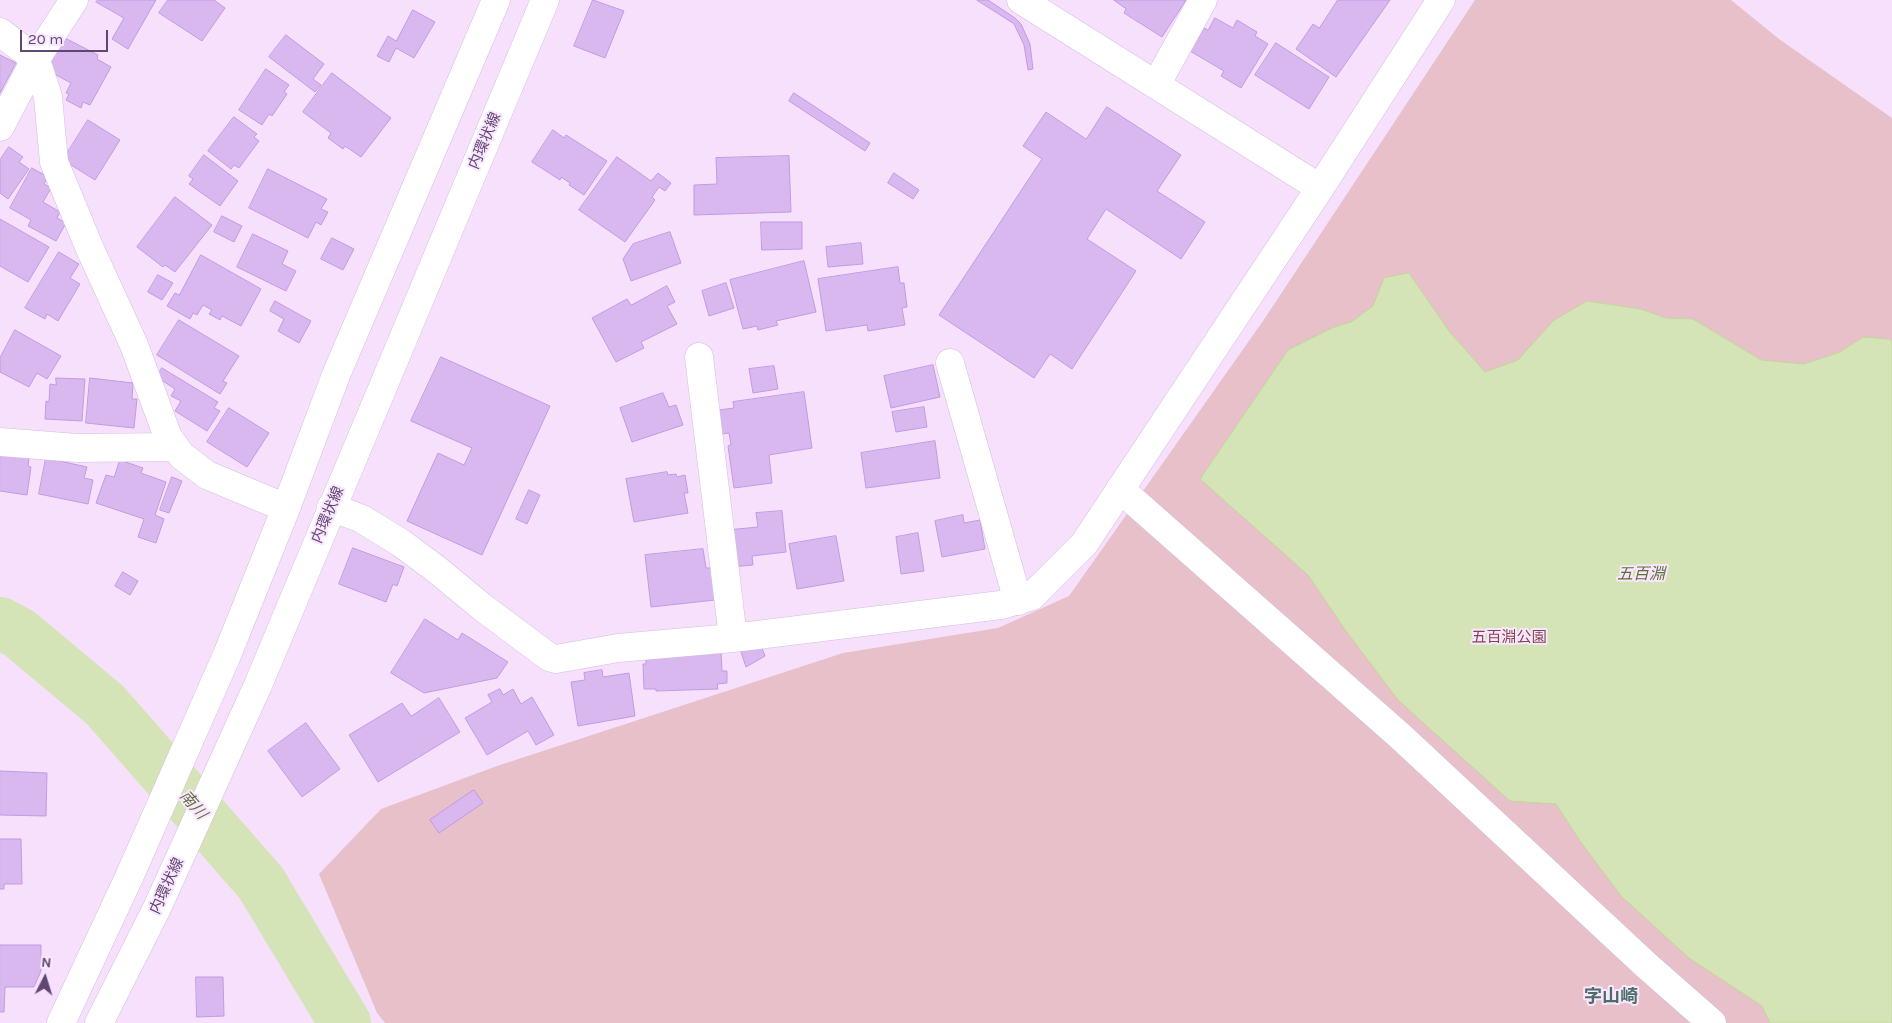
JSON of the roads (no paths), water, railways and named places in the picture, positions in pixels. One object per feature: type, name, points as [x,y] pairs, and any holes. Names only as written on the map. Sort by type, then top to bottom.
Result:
[{"type":"street","points":[[0,127],[35,60],[74,0]]},
{"type":"street","points":[[61,1023],[130,875],[227,655],[286,508],[336,375],[496,0]]},
{"type":"street","name":"内環状線","points":[[99,1023],[157,908],[258,685],[545,0]]},
{"type":"street","points":[[1021,0],[1320,188]]},
{"type":"street","points":[[1156,85],[1203,0]]},
{"type":"street","points":[[331,508],[362,519],[401,543],[436,568],[482,607],[549,657],[560,660],[618,648],[734,638],[1001,605],[1032,596],[1084,544],[1320,188],[1441,0]]},
{"type":"street","points":[[0,32],[35,60],[46,92],[54,162],[90,249],[134,345],[163,427],[174,447],[191,464],[207,475],[286,508]]},
{"type":"street","points":[[699,357],[734,638]]},
{"type":"street","points":[[950,363],[1018,601]]},
{"type":"street","points":[[0,442],[84,448],[174,447]]},
{"type":"street","points":[[1120,490],[1400,736],[1646,965],[1712,1023]]},
{"type":"water","name":"五百淵","points":[[1409,273],[1449,331],[1485,372],[1518,360],[1554,320],[1587,301],[1641,309],[1666,318],[1693,319],[1761,360],[1804,364],[1840,352],[1863,337],[1889,339],[1892,342],[1892,1023],[1770,1023],[1762,1006],[1689,958],[1621,896],[1580,841],[1556,804],[1510,801],[1398,700],[1346,631],[1308,575],[1200,479],[1288,350],[1334,327],[1351,322],[1373,306],[1384,278]]},
{"type":"waterway","name":"南川","points":[[0,623],[19,633],[105,705],[261,883],[345,1023]]},
{"type":"district","name":"字山崎","points":[[1611,997]]},
{"type":"park label","name":"五百淵公園","points":[[1509,638]]}]
